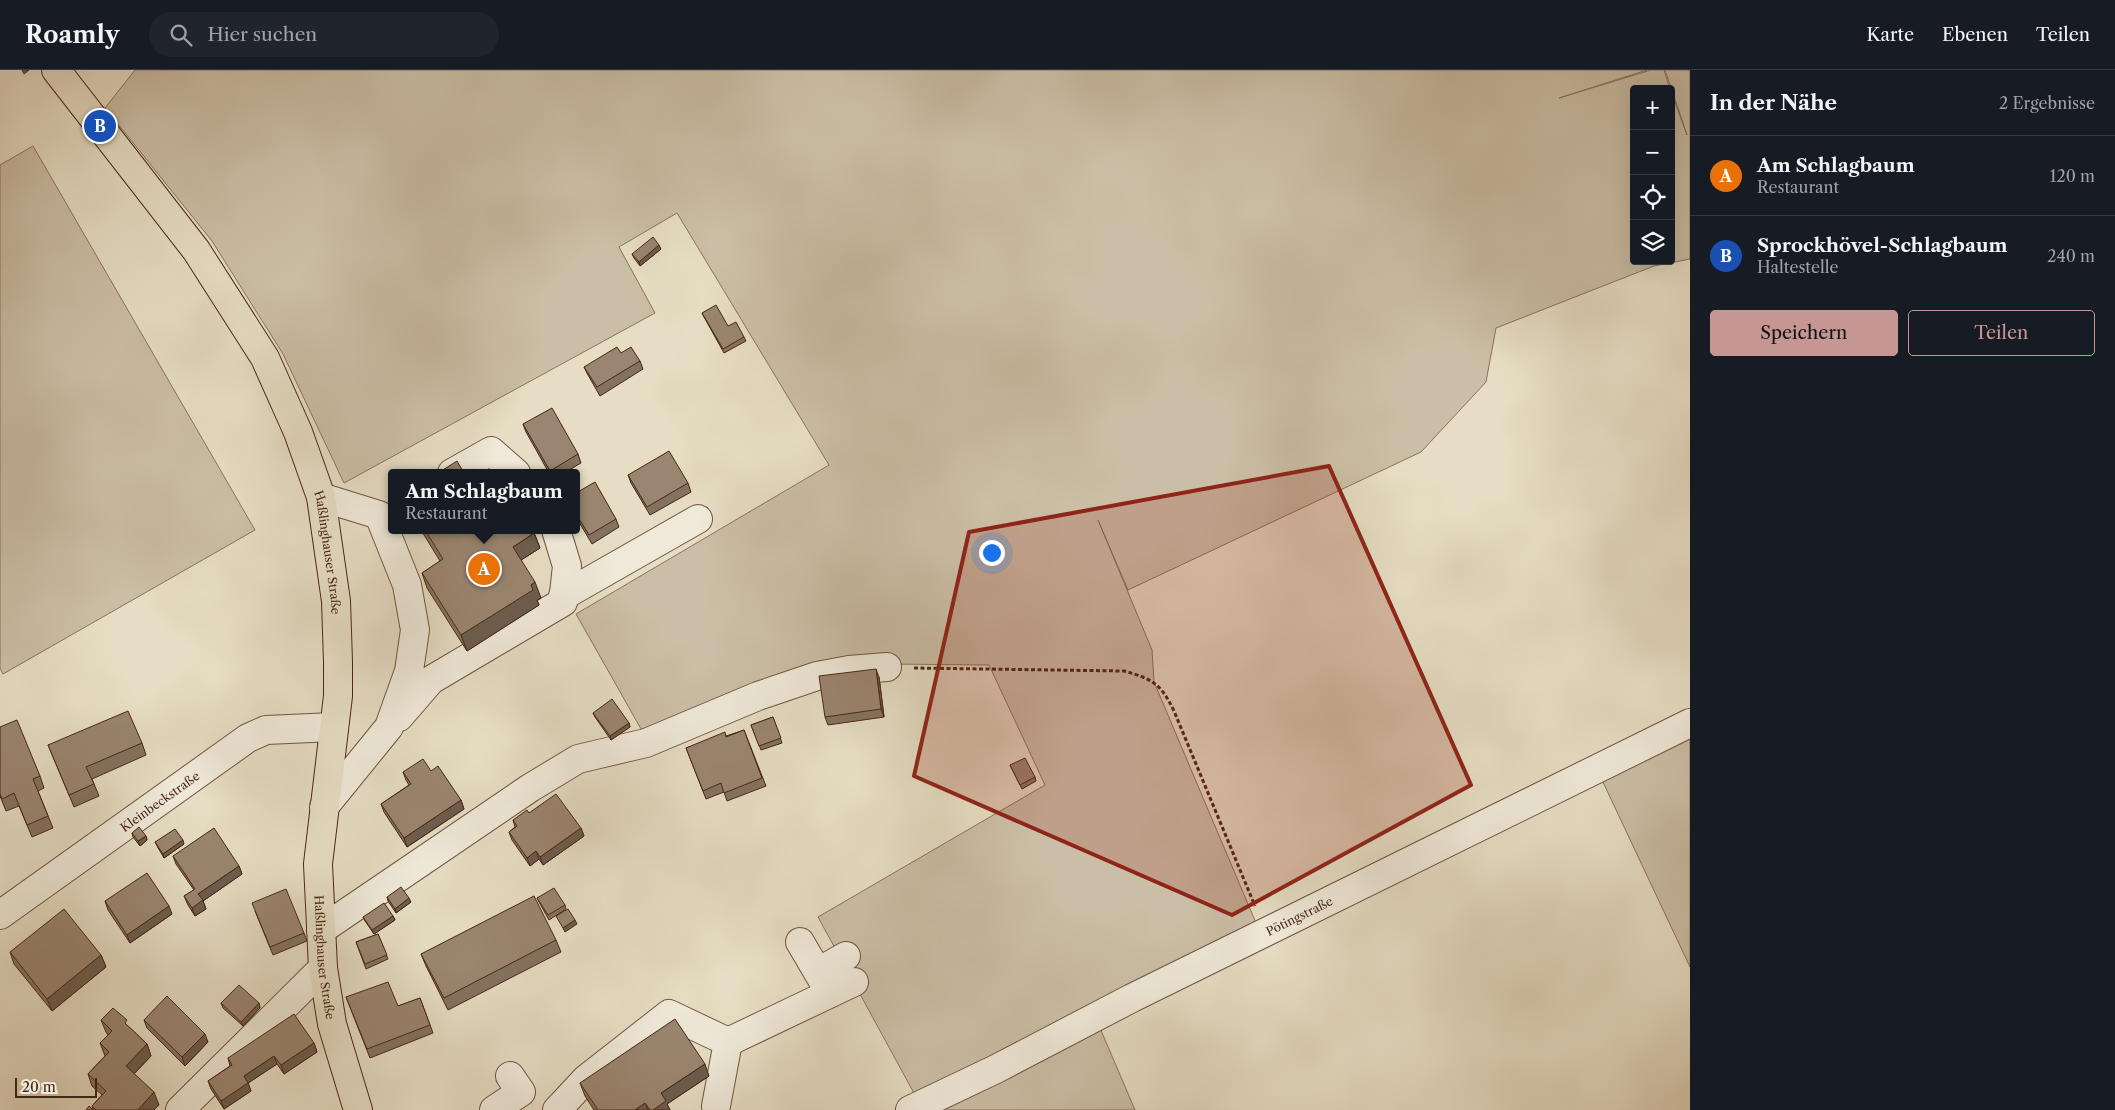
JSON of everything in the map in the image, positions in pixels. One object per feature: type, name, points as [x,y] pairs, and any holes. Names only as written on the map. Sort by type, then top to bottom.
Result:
[{"type":"main road","name":"Haßlinghauser Straße","points":[[56,70],[196,250],[265,358],[298,432],[321,497],[336,601],[338,662],[338,696],[318,864],[323,968],[332,1024],[358,1110]]},
{"type":"street","points":[[459,469],[491,451],[511,469]]},
{"type":"street","points":[[321,497],[385,511]]},
{"type":"street","points":[[564,596],[698,520]]},
{"type":"street","points":[[389,727],[409,671],[415,630],[407,585],[392,534]]},
{"type":"street","points":[[324,807],[389,727],[431,680],[563,602],[567,566],[557,534]]},
{"type":"street","points":[[321,930],[530,788],[578,759],[646,743],[758,696],[817,676],[849,670],[887,668]]},
{"type":"street","name":"Pötingstraße","points":[[910,1110],[996,1069],[1132,998],[1690,723]]},
{"type":"street","name":"Kleinbeckstraße","points":[[0,915],[248,738],[266,730],[334,727]]},
{"type":"street","points":[[800,942],[834,983]]},
{"type":"street","points":[[728,1042],[834,983],[846,956]]},
{"type":"street","points":[[180,1110],[323,968]]},
{"type":"street","points":[[557,1110],[586,1078],[670,1014],[728,1042]]},
{"type":"street","points":[[720,1109],[728,1042]]},
{"type":"street","points":[[494,1110],[515,1084],[541,1110]]},
{"type":"path","points":[[887,668],[1124,671],[1154,682],[1165,692],[1174,711],[1266,932]]},
{"type":"highlighted area","points":[[1329,466],[1471,785],[1232,915],[914,776],[969,532]]},
{"type":"shaded area","points":[[135,70],[1647,70],[1559,98],[1651,70],[1664,70],[1669,85],[1630,85],[1630,265],[1659,265],[1496,328],[1486,382],[1421,452],[1128,590],[1098,520],[1152,650],[1154,682],[1256,923],[915,1095],[818,917],[1045,785],[989,665],[885,664],[645,736],[576,614],[829,465],[677,213],[619,247],[655,313],[344,483],[283,354],[212,241],[105,108]]},
{"type":"shaded area","points":[[1665,70],[1690,70],[1690,259],[1675,262],[1675,102],[1687,135],[1675,100],[1675,85],[1670,85]]},
{"type":"shaded area","points":[[33,146],[255,530],[3,674],[0,668],[0,165]]},
{"type":"shaded area","points":[[1690,737],[1690,967],[1602,780]]},
{"type":"shaded area","points":[[1100,1028],[1135,1110],[937,1110]]},
{"type":"building","points":[[653,237],[659,245],[639,262],[632,254]]},
{"type":"building","points":[[716,305],[728,326],[736,322],[744,337],[723,349],[702,313]]},
{"type":"building","points":[[617,347],[621,353],[631,347],[640,361],[597,387],[584,367]]},
{"type":"building","points":[[552,408],[578,454],[553,469],[549,469],[523,424]]},
{"type":"building","points":[[669,451],[688,483],[647,507],[628,475]]},
{"type":"building","points":[[457,461],[462,469],[444,469]]},
{"type":"building","points":[[595,482],[616,519],[589,535],[580,520],[580,491]]},
{"type":"building","points":[[427,534],[532,534],[513,547],[535,582],[531,585],[533,590],[461,635],[422,573],[443,559]]},
{"type":"building","points":[[876,669],[881,709],[825,717],[819,676]]},
{"type":"building","points":[[612,699],[629,723],[610,736],[593,713]]},
{"type":"building","points":[[128,711],[142,743],[86,767],[94,784],[69,795],[48,745]]},
{"type":"building","points":[[773,717],[781,738],[759,746],[751,725]]},
{"type":"building","points":[[17,720],[40,776],[33,779],[48,816],[27,825],[14,793],[2,799],[0,794],[0,727]]},
{"type":"building","points":[[744,730],[762,778],[724,793],[721,783],[703,791],[686,748],[725,732],[726,737]]},
{"type":"building","points":[[1025,758],[1035,777],[1020,785],[1010,765]]},
{"type":"building","points":[[423,759],[431,771],[438,766],[461,800],[404,838],[381,804],[411,784],[403,772]]},
{"type":"building","points":[[556,794],[581,828],[540,857],[536,851],[527,858],[509,832],[517,826],[513,820],[527,810],[529,813]]},
{"type":"building","points":[[139,827],[146,836],[138,841],[132,833]]},
{"type":"building","points":[[214,828],[239,866],[198,894],[203,900],[192,908],[184,896],[195,889],[173,856]]},
{"type":"building","points":[[175,829],[183,840],[163,854],[155,842]]},
{"type":"building","points":[[147,873],[169,906],[127,935],[105,901]]},
{"type":"building","points":[[401,887],[409,898],[395,909],[387,897]]},
{"type":"building","points":[[554,888],[565,905],[548,915],[537,898]]},
{"type":"building","points":[[286,889],[304,933],[270,947],[252,903]]},
{"type":"building","points":[[534,896],[556,940],[444,998],[421,954]]},
{"type":"building","points":[[384,903],[393,916],[372,930],[363,917]]},
{"type":"building","points":[[64,909],[101,955],[47,999],[10,952]]},
{"type":"building","points":[[568,909],[575,920],[563,928],[556,916]]},
{"type":"building","points":[[378,934],[387,955],[365,964],[356,942]]},
{"type":"building","points":[[388,982],[398,1006],[420,998],[430,1025],[367,1049],[346,997]]},
{"type":"building","points":[[239,985],[259,1003],[241,1022],[221,1003]]},
{"type":"building","points":[[167,996],[205,1034],[182,1057],[144,1020]]},
{"type":"building","points":[[113,1008],[127,1020],[125,1023],[147,1044],[126,1066],[154,1092],[138,1110],[96,1110],[92,1106],[106,1091],[88,1074],[109,1052],[100,1043],[112,1031],[101,1020]]},
{"type":"building","points":[[294,1014],[314,1043],[281,1065],[274,1056],[244,1076],[248,1083],[221,1101],[208,1081],[232,1065],[228,1058]]},
{"type":"building","points":[[675,1019],[705,1064],[661,1093],[666,1101],[653,1110],[650,1110],[645,1103],[635,1110],[598,1110],[580,1083]]},
{"type":"place","name":"Sprockhövel-Schlagbaum","points":[[100,126]]},
{"type":"place","name":"Am Schlagbaum","points":[[484,569]]}]
